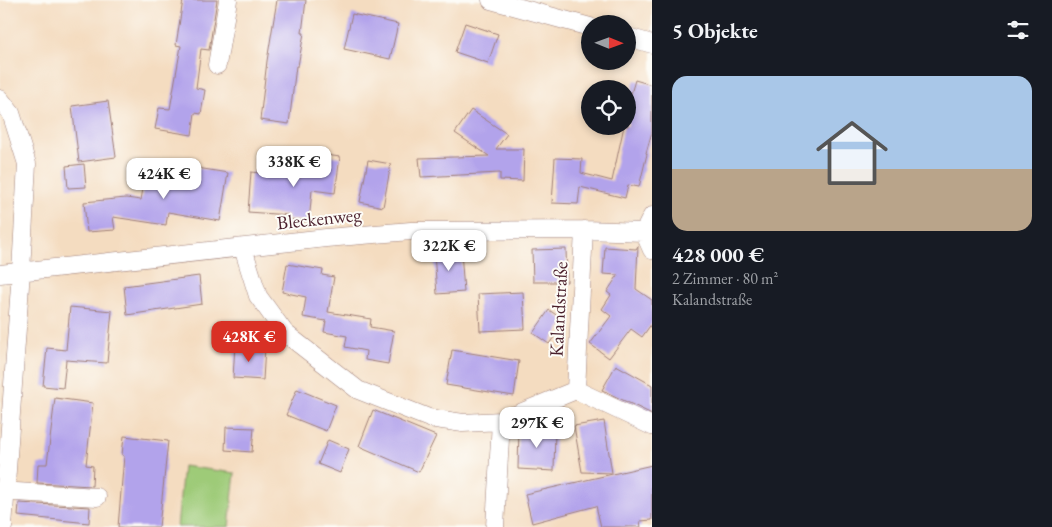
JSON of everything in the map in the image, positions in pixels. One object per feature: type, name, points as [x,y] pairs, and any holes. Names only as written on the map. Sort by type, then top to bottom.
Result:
[{"type":"street","points":[[217,65],[228,0]]},
{"type":"street","points":[[491,0],[581,25]]},
{"type":"street","points":[[636,39],[652,44]]},
{"type":"street","points":[[0,98],[11,113],[27,164],[21,271],[3,491],[3,527]]},
{"type":"street","points":[[652,216],[644,232],[652,250]]},
{"type":"street","name":"Bleckenweg","points":[[0,274],[326,238],[410,231],[584,230],[644,232]]},
{"type":"street","name":"Kalandstraße","points":[[576,390],[584,230]]},
{"type":"street","points":[[243,248],[258,296],[285,333],[358,390],[429,418],[463,423],[501,421],[576,390],[652,426]]},
{"type":"street","points":[[496,527],[501,421]]},
{"type":"street","points":[[3,491],[96,497]]},
{"type":"green space","points":[[183,466],[235,473],[229,527],[177,527]]},
{"type":"building","points":[[183,0],[217,0],[209,50],[201,49],[196,88],[205,90],[201,114],[195,113],[192,135],[155,129],[159,108],[170,109],[181,46],[176,45]]},
{"type":"building","points":[[277,0],[306,0],[302,33],[304,33],[298,66],[296,66],[289,124],[260,120]]},
{"type":"building","points":[[352,14],[398,24],[390,59],[344,49]]},
{"type":"building","points":[[465,23],[498,34],[488,63],[455,52]]},
{"type":"building","points":[[636,80],[652,85],[652,132],[639,187],[628,185],[625,198],[580,187],[578,204],[552,203],[555,158],[582,159],[581,173],[612,181],[622,135],[636,135]]},
{"type":"building","points":[[108,101],[116,157],[79,162],[72,106]]},
{"type":"building","points":[[471,110],[507,134],[496,149],[524,149],[523,181],[500,180],[500,173],[421,177],[419,158],[489,156],[455,133]]},
{"type":"building","points":[[305,152],[340,157],[335,193],[312,190],[309,222],[288,219],[288,215],[248,212],[251,172],[301,177]]},
{"type":"building","points":[[368,160],[391,164],[383,207],[360,202]]},
{"type":"building","points":[[84,164],[86,187],[68,188],[66,166]]},
{"type":"building","points":[[179,165],[228,173],[220,221],[168,212],[166,225],[113,217],[115,230],[87,232],[84,202],[126,198],[141,200],[146,172],[177,177]]},
{"type":"building","points":[[638,246],[636,289],[652,300],[652,323],[642,337],[631,329],[609,358],[590,344],[611,316],[602,309],[611,295],[607,292],[618,275],[603,274],[605,247],[636,249]]},
{"type":"building","points":[[566,249],[567,282],[533,282],[532,250]]},
{"type":"building","points":[[461,251],[464,292],[437,294],[434,253]]},
{"type":"building","points":[[287,264],[323,270],[322,275],[334,277],[328,312],[371,319],[370,327],[394,331],[388,364],[365,360],[366,351],[345,347],[347,336],[324,332],[326,321],[303,317],[306,297],[282,292]]},
{"type":"building","points":[[199,276],[202,304],[127,315],[124,286]]},
{"type":"building","points":[[523,292],[525,329],[480,331],[478,294]]},
{"type":"building","points":[[70,307],[112,311],[107,363],[66,360],[63,388],[43,386],[47,348],[66,350]]},
{"type":"building","points":[[549,310],[565,321],[549,344],[533,333]]},
{"type":"building","points":[[235,345],[265,347],[263,380],[233,378]]},
{"type":"building","points":[[452,350],[519,361],[514,396],[446,385]]},
{"type":"building","points":[[616,365],[652,385],[652,414],[602,390]]},
{"type":"building","points":[[297,389],[336,405],[326,431],[286,415]]},
{"type":"building","points":[[55,398],[93,403],[86,465],[93,466],[92,486],[37,483],[38,464],[47,464]]},
{"type":"building","points":[[373,410],[436,436],[419,472],[359,446]]},
{"type":"building","points":[[604,421],[612,473],[582,472],[574,426]]},
{"type":"building","points":[[226,427],[254,428],[252,452],[225,450]]},
{"type":"building","points":[[519,428],[555,429],[554,471],[518,469]]},
{"type":"building","points":[[124,436],[168,441],[159,527],[118,527]]},
{"type":"building","points":[[328,440],[349,449],[340,473],[318,464]]},
{"type":"building","points":[[652,465],[652,520],[640,521],[641,527],[601,527],[596,506],[532,523],[525,494]]},
{"type":"building","points":[[19,503],[90,507],[89,523],[18,516]]}]
